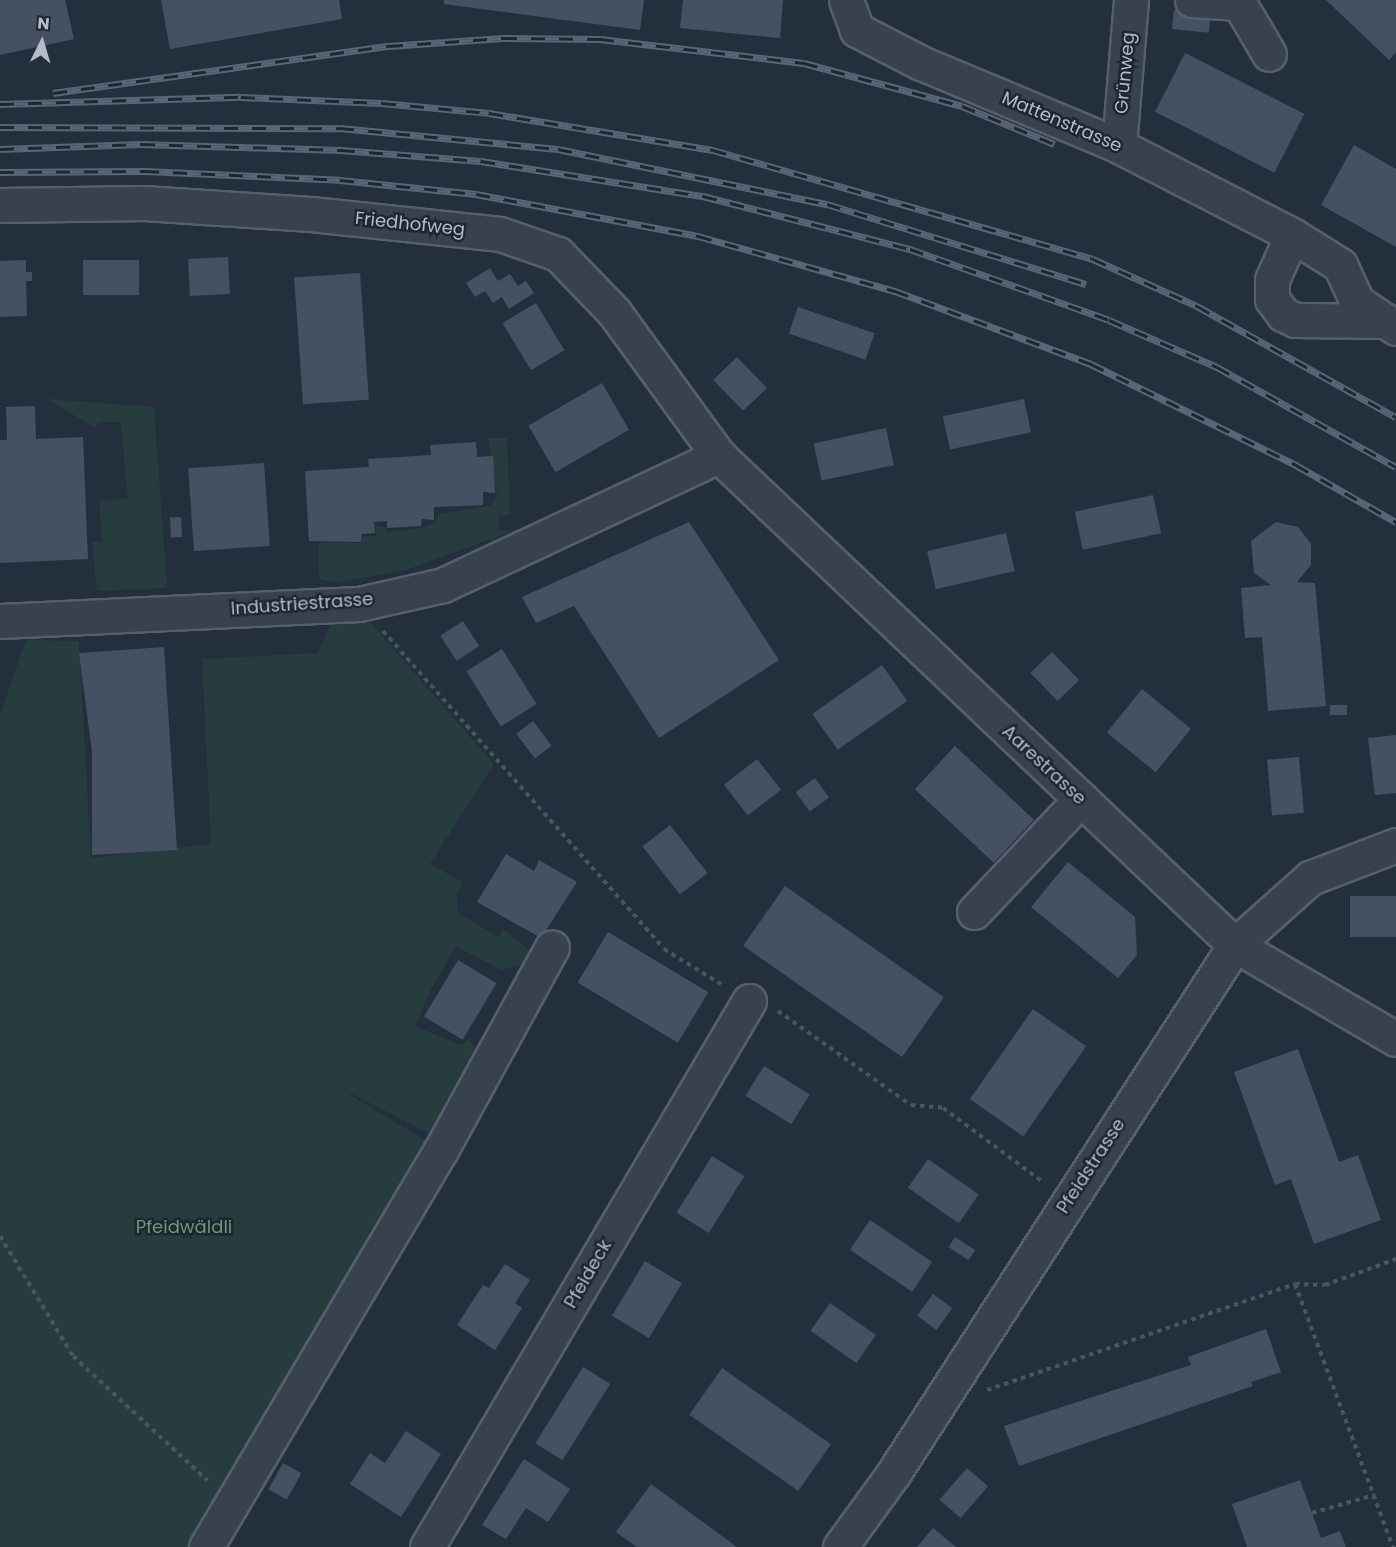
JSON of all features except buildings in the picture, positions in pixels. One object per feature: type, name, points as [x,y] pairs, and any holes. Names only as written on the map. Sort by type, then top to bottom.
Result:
[{"type":"street","name":"Mattenstrasse","points":[[846,0],[857,30],[921,63],[1119,146],[1292,235],[1340,266],[1357,302],[1389,325]]},
{"type":"street","name":"Grünweg","points":[[1119,146],[1131,0]]},
{"type":"street","points":[[1192,0],[1239,3],[1269,54]]},
{"type":"street","name":"Friedhofweg","points":[[0,205],[204,206],[520,238],[558,254],[588,279],[719,456]]},
{"type":"street","name":"Mattenstrasse","points":[[1292,235],[1272,280],[1272,299],[1283,314],[1295,320],[1389,325]]},
{"type":"street","name":"Industriestrasse","points":[[0,621],[359,604],[443,585],[719,456]]},
{"type":"street","name":"Aarestrasse","points":[[719,456],[1236,945],[1396,1040]]},
{"type":"street","points":[[974,912],[1080,799]]},
{"type":"street","name":"Pfeidstrasse","points":[[840,1547],[936,1408],[1236,945],[1310,878],[1396,845]]},
{"type":"street","points":[[206,1547],[235,1506],[552,947]]},
{"type":"street","name":"Pfeideck","points":[[427,1547],[749,1001]]},
{"type":"path","points":[[359,604],[664,949],[749,1001],[771,1006],[911,1105],[944,1107],[1048,1186]]},
{"type":"path","points":[[0,1236],[73,1356],[235,1506]]},
{"type":"path","points":[[936,1408],[1295,1284],[1325,1285],[1396,1259]]},
{"type":"path","points":[[1295,1284],[1393,1547]]},
{"type":"path","points":[[1312,1513],[1374,1495]]},
{"type":"green space","points":[[47,399],[154,407],[167,588],[97,591],[92,542],[102,542],[99,501],[128,499],[121,422],[99,422],[95,428]]},
{"type":"green space","points":[[488,438],[507,438],[510,515],[499,515],[498,529],[510,532],[409,569],[336,583],[319,579],[318,543],[361,543],[362,537],[376,536],[376,526],[385,527],[386,532],[422,528],[436,522],[438,514],[490,506],[497,495]]},
{"type":"green space","name":"Pfeidwäldli","points":[[369,621],[494,764],[430,864],[463,882],[457,894],[458,913],[498,937],[503,929],[530,951],[523,964],[501,970],[456,946],[432,988],[415,1026],[460,1045],[470,1039],[477,1053],[437,1137],[336,1086],[441,1150],[206,1547],[0,1547],[0,715],[26,640],[79,641],[91,858],[211,844],[202,659],[318,653],[330,625]]},
{"type":"railway","points":[[53,93],[389,46],[503,38],[600,39],[804,63],[962,106],[1054,144]]},
{"type":"railway","points":[[0,104],[241,97],[382,103],[489,113],[713,150],[1093,259],[1197,306],[1396,417]]},
{"type":"railway","points":[[0,127],[340,128],[558,149],[827,204],[1086,284]]},
{"type":"railway","points":[[0,149],[141,144],[341,150],[481,161],[703,196],[910,249],[1109,320],[1217,367],[1396,467]]},
{"type":"railway","points":[[0,172],[145,171],[340,180],[476,194],[698,236],[895,291],[1091,364],[1296,465],[1396,522]]}]
